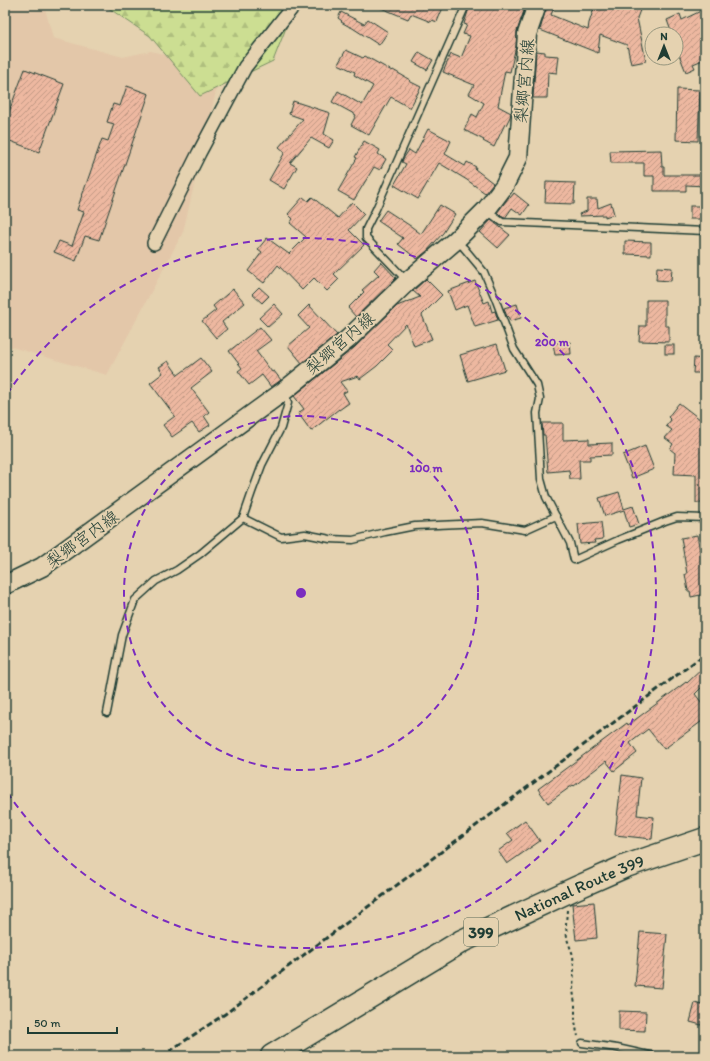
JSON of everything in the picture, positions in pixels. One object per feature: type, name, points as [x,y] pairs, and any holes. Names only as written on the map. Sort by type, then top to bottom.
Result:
[{"type":"highway","name":"National Route 399","points":[[272,1056],[462,942],[626,866],[705,839]]},
{"type":"main road","name":"梨郷宮内線","points":[[5,585],[42,567],[284,391],[348,339],[408,281],[456,240],[486,210],[504,186],[518,158],[527,34],[536,5]]},
{"type":"street","points":[[154,243],[199,153],[245,67],[294,5]]},
{"type":"lane","points":[[408,281],[366,238],[366,229],[466,5]]},
{"type":"lane","points":[[486,210],[502,222],[705,231]]},
{"type":"lane","points":[[456,240],[484,272],[514,349],[537,385],[540,399],[537,413],[542,480],[546,497],[570,543],[574,560],[664,521],[677,517],[705,518]]},
{"type":"lane","points":[[107,712],[122,635],[135,600],[156,580],[177,570],[200,554],[243,518],[262,465],[281,428],[288,403],[284,391]]},
{"type":"lane","points":[[243,518],[281,537],[305,534],[330,539],[353,540],[415,526],[482,523],[525,530],[556,516]]},
{"type":"lane","points":[[582,1043],[618,1048],[653,1056]]},
{"type":"path","points":[[576,888],[567,904],[566,940],[573,955],[575,1021],[577,1033],[582,1043]]},
{"type":"shaded area","points":[[5,5],[44,5],[53,38],[123,57],[151,51],[221,70],[183,232],[107,375],[5,345]]},
{"type":"green space","points":[[104,5],[295,5],[273,61],[200,96],[150,36]]},
{"type":"building","points":[[374,5],[444,5],[437,22],[432,20],[431,22],[411,14],[408,19]]},
{"type":"building","points":[[470,5],[526,5],[517,31],[516,46],[510,72],[505,71],[498,106],[511,113],[494,147],[464,130],[472,114],[477,117],[484,103],[469,94],[474,85],[443,72],[451,54],[461,58],[470,36],[463,34],[467,25],[464,24]]},
{"type":"building","points":[[547,5],[555,5],[551,15],[588,30],[595,5],[642,5],[637,18],[644,51],[644,61],[631,64],[627,45],[600,35],[598,53],[540,30]]},
{"type":"building","points":[[705,9],[705,59],[693,64],[695,68],[686,72],[684,66],[684,26],[669,26],[667,20],[680,14],[682,20]]},
{"type":"building","points":[[341,12],[364,24],[368,19],[388,32],[379,45],[341,22],[342,21],[338,18]]},
{"type":"building","points":[[346,50],[363,58],[365,56],[392,71],[393,70],[421,87],[410,108],[391,97],[369,135],[351,125],[356,115],[332,102],[338,91],[362,105],[373,86],[354,75],[355,72],[338,64]]},
{"type":"building","points":[[536,51],[545,52],[545,55],[559,56],[557,73],[548,72],[547,98],[533,98]]},
{"type":"building","points":[[419,52],[433,60],[427,70],[413,62]]},
{"type":"building","points":[[25,69],[64,84],[39,152],[5,139],[5,122]]},
{"type":"building","points":[[127,86],[149,94],[99,240],[85,236],[76,261],[54,252],[59,241],[72,246],[84,212],[77,210],[82,195],[102,139],[108,141],[114,124],[107,122],[113,104],[120,106]]},
{"type":"building","points":[[677,89],[700,90],[698,141],[676,140]]},
{"type":"building","points":[[293,101],[330,113],[324,134],[334,140],[329,148],[311,138],[290,163],[297,167],[284,189],[269,180],[285,152],[279,147],[303,119],[289,114]]},
{"type":"building","points":[[428,129],[451,141],[445,154],[465,166],[467,162],[476,167],[475,169],[493,183],[485,193],[439,163],[418,199],[394,185],[406,164],[402,162],[403,159],[409,150],[415,154]]},
{"type":"building","points":[[364,141],[380,150],[378,154],[386,159],[380,170],[374,167],[354,200],[338,191],[357,158],[355,157]]},
{"type":"building","points":[[661,150],[664,175],[705,175],[705,186],[686,185],[686,191],[654,191],[654,176],[644,176],[644,163],[611,163],[610,151]]},
{"type":"building","points":[[546,182],[575,183],[574,204],[545,203]]},
{"type":"building","points":[[514,193],[529,205],[522,215],[512,208],[504,218],[497,213],[509,197],[510,198]]},
{"type":"building","points":[[303,197],[308,201],[312,197],[338,218],[352,202],[364,214],[349,230],[364,245],[334,274],[339,279],[327,291],[314,278],[302,290],[278,265],[264,283],[248,271],[262,252],[258,249],[267,238],[289,254],[306,237],[290,223],[293,219],[288,214]]},
{"type":"building","points":[[587,199],[597,199],[598,208],[611,203],[614,214],[605,217],[605,215],[580,216],[579,214],[587,211]]},
{"type":"building","points":[[440,205],[455,214],[443,233],[427,251],[417,259],[398,244],[403,238],[378,221],[386,210],[421,234]]},
{"type":"building","points":[[690,206],[705,206],[705,219],[690,219]]},
{"type":"building","points":[[491,220],[510,235],[498,248],[480,232]]},
{"type":"building","points":[[625,241],[651,242],[651,255],[625,254]]},
{"type":"building","points":[[381,262],[396,278],[356,317],[348,308],[364,292],[362,290],[379,275],[374,270]]},
{"type":"building","points":[[657,267],[672,268],[671,281],[656,280]]},
{"type":"building","points":[[426,279],[442,295],[422,315],[432,339],[414,346],[406,324],[387,344],[393,350],[377,366],[360,379],[358,376],[340,382],[347,391],[343,393],[349,403],[311,431],[298,413],[304,409],[294,396],[355,347],[397,306],[420,297],[413,291]]},
{"type":"building","points":[[475,281],[484,303],[489,301],[492,312],[495,311],[498,320],[475,327],[467,305],[455,310],[448,291]]},
{"type":"building","points":[[259,287],[269,296],[262,303],[252,294]]},
{"type":"building","points":[[233,289],[245,303],[222,322],[227,329],[216,338],[202,321],[216,310],[213,306]]},
{"type":"building","points":[[646,300],[665,300],[665,326],[669,326],[669,342],[639,341],[640,326],[646,326]]},
{"type":"building","points":[[274,304],[283,314],[268,327],[259,318]]},
{"type":"building","points":[[517,304],[521,318],[510,321],[504,308]]},
{"type":"building","points":[[309,305],[337,335],[302,363],[288,346],[309,328],[298,316]]},
{"type":"building","points":[[260,327],[271,340],[256,351],[272,372],[274,371],[281,380],[271,387],[262,375],[249,385],[238,371],[242,368],[229,351]]},
{"type":"building","points":[[570,342],[571,354],[555,355],[553,343]]},
{"type":"building","points":[[497,344],[505,370],[468,381],[460,355]]},
{"type":"building","points":[[665,345],[674,345],[674,354],[665,354]]},
{"type":"building","points":[[201,358],[212,372],[191,388],[209,412],[204,416],[210,425],[199,432],[192,423],[172,437],[163,425],[175,416],[150,383],[163,373],[159,367],[168,361],[178,375]]},
{"type":"building","points":[[694,358],[705,359],[705,373],[693,373]]},
{"type":"building","points":[[679,403],[705,423],[705,503],[696,503],[696,475],[674,474],[675,453],[670,449],[673,444],[665,438],[672,430],[666,426],[671,420],[668,417]]},
{"type":"building","points":[[542,423],[563,423],[563,440],[589,439],[589,444],[612,443],[612,455],[590,456],[590,460],[579,460],[580,479],[570,479],[569,470],[548,472],[545,435],[543,435]]},
{"type":"building","points":[[645,446],[654,469],[632,478],[623,455]]},
{"type":"building","points":[[619,492],[624,509],[633,506],[639,524],[629,527],[624,510],[605,516],[599,498]]},
{"type":"building","points":[[601,522],[603,539],[594,540],[595,543],[580,544],[578,524]]},
{"type":"building","points":[[697,535],[705,578],[705,594],[691,597],[690,591],[688,591],[685,574],[687,574],[681,538]]},
{"type":"building","points":[[705,666],[705,684],[695,694],[705,707],[705,719],[664,749],[648,729],[630,743],[637,753],[614,771],[606,761],[574,786],[573,785],[548,803],[538,789],[627,723],[628,725],[686,682],[687,683]]},
{"type":"building","points":[[622,775],[641,778],[637,815],[654,817],[652,839],[615,835]]},
{"type":"building","points":[[525,820],[540,841],[507,864],[498,851],[513,840],[507,833]]},
{"type":"building","points":[[594,902],[597,938],[576,940],[572,904]]},
{"type":"building","points":[[640,932],[667,934],[662,988],[635,986]]},
{"type":"building","points":[[695,1003],[705,1006],[705,1026],[690,1022]]},
{"type":"building","points":[[619,1011],[646,1012],[645,1031],[619,1030]]},
{"type":"railway","points":[[162,1056],[225,1014],[705,654]]}]
